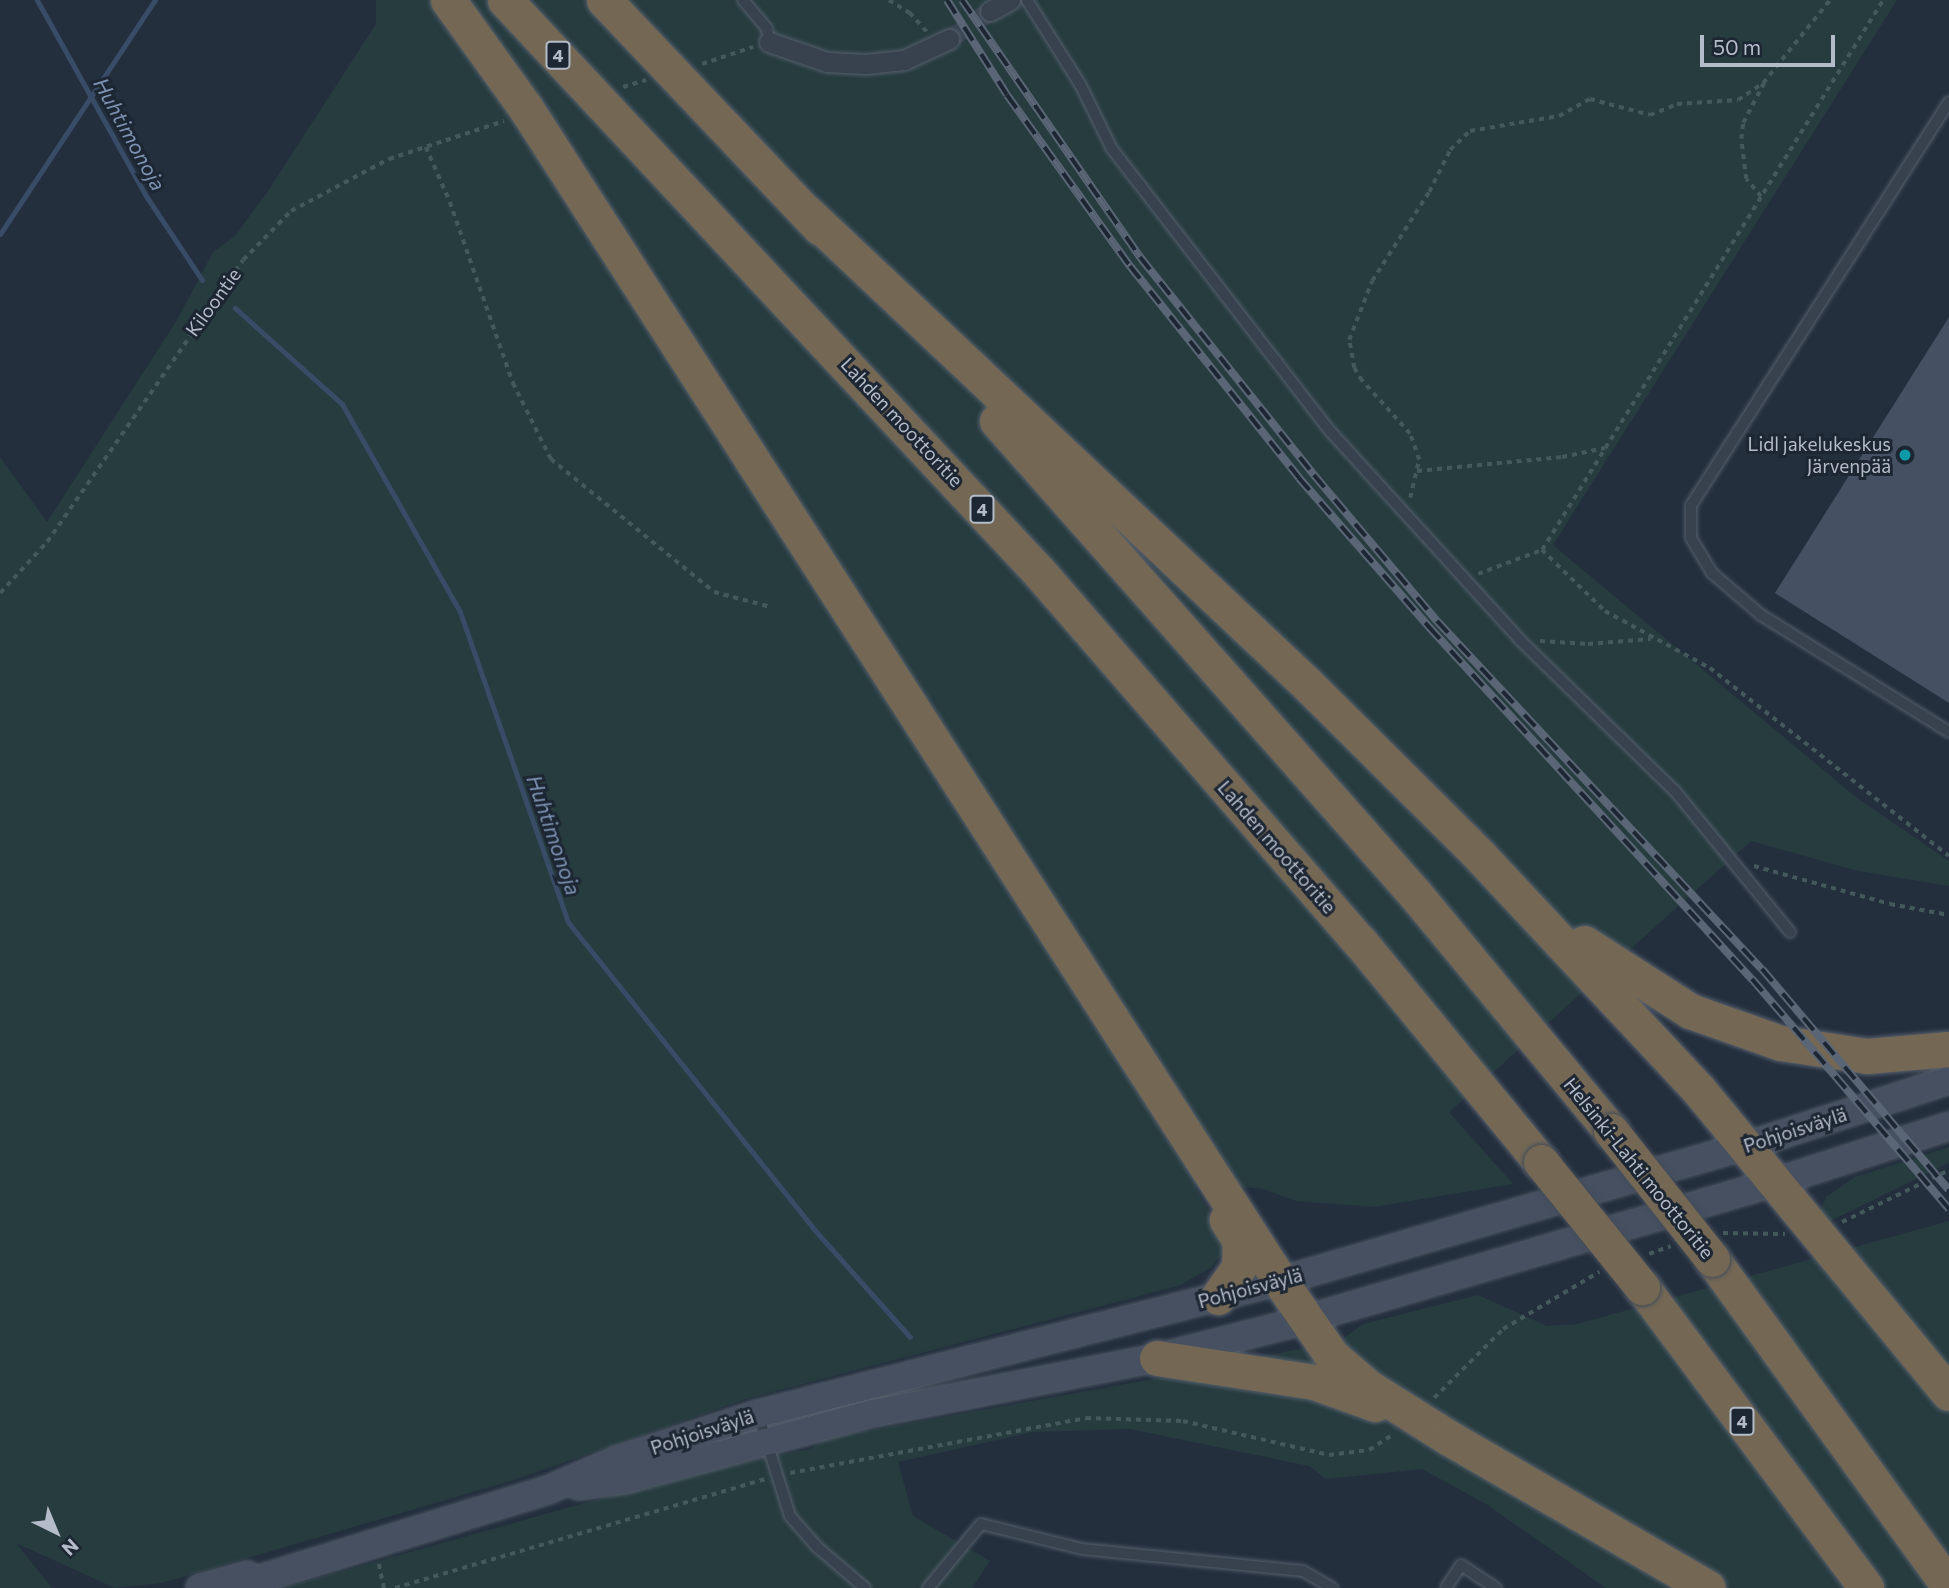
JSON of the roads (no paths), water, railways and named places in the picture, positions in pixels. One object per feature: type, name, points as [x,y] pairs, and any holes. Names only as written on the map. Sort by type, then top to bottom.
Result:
[{"type":"highway","points":[[448,0],[525,107],[1280,1281],[1332,1356],[1368,1387],[1450,1438],[1708,1588]]},
{"type":"highway","name":"Lahden moottoritie","points":[[505,0],[956,480],[1340,919],[1541,1162],[1642,1272],[1866,1588]]},
{"type":"highway","points":[[604,0],[806,212],[1307,684],[1480,856],[1746,1146],[1949,1393]]},
{"type":"highway","name":"Helsinki-Lahti moottoritie","points":[[806,212],[1091,525],[1380,855],[1611,1131],[1712,1247],[1949,1586]]},
{"type":"highway","points":[[1480,856],[1586,945],[1690,1011],[1781,1043],[1867,1056],[1949,1049]]},
{"type":"highway","points":[[1217,1183],[1223,1213],[1240,1241],[1240,1267],[1218,1297]]},
{"type":"highway","points":[[1157,1358],[1314,1382],[1450,1438]]},
{"type":"main road","name":"Pohjoisväylä","points":[[231,1588],[550,1489],[616,1460],[758,1414],[1280,1281],[1746,1146],[1949,1080]]},
{"type":"main road","name":"Pohjoisväylä","points":[[550,1489],[625,1480],[874,1413],[1157,1358],[1306,1320],[1776,1182],[1949,1126]]},
{"type":"main road","name":"Pohjoisväylä","points":[[201,1588],[374,1542]]},
{"type":"street","points":[[990,11],[1010,0]]},
{"type":"street","points":[[769,42],[827,62],[866,64],[904,60],[943,42]]},
{"type":"lane","points":[[743,0],[766,29],[769,42]]},
{"type":"lane","points":[[1027,0],[1080,84],[1112,149],[1331,432],[1520,640],[1675,791],[1790,932]]},
{"type":"lane","points":[[1949,102],[1691,505],[1691,538],[1712,573],[1761,615],[1949,732]]},
{"type":"lane","points":[[758,1414],[774,1477],[790,1516],[865,1588]]},
{"type":"lane","points":[[928,1588],[981,1524],[1082,1549],[1303,1571],[1333,1588]]},
{"type":"lane","points":[[1446,1588],[1461,1564],[1496,1588]]},
{"type":"waterway","name":"Huhtimonoja","points":[[37,0],[146,196],[202,280]]},
{"type":"waterway","points":[[0,234],[155,0]]},
{"type":"waterway","name":"Huhtimonoja","points":[[235,308],[342,404],[460,612],[568,922],[812,1227],[910,1337]]},
{"type":"tunnel","points":[[949,39],[990,11]]},
{"type":"railway","points":[[947,0],[1007,95],[1130,266],[1299,478],[1429,627],[1752,979],[1949,1209]]},
{"type":"railway","points":[[962,0],[1140,257],[1314,475],[1437,621],[1762,969],[1949,1190]]},
{"type":"place","name":"Lidl jakelukeskus Järvenpää","points":[[1905,455]]}]
